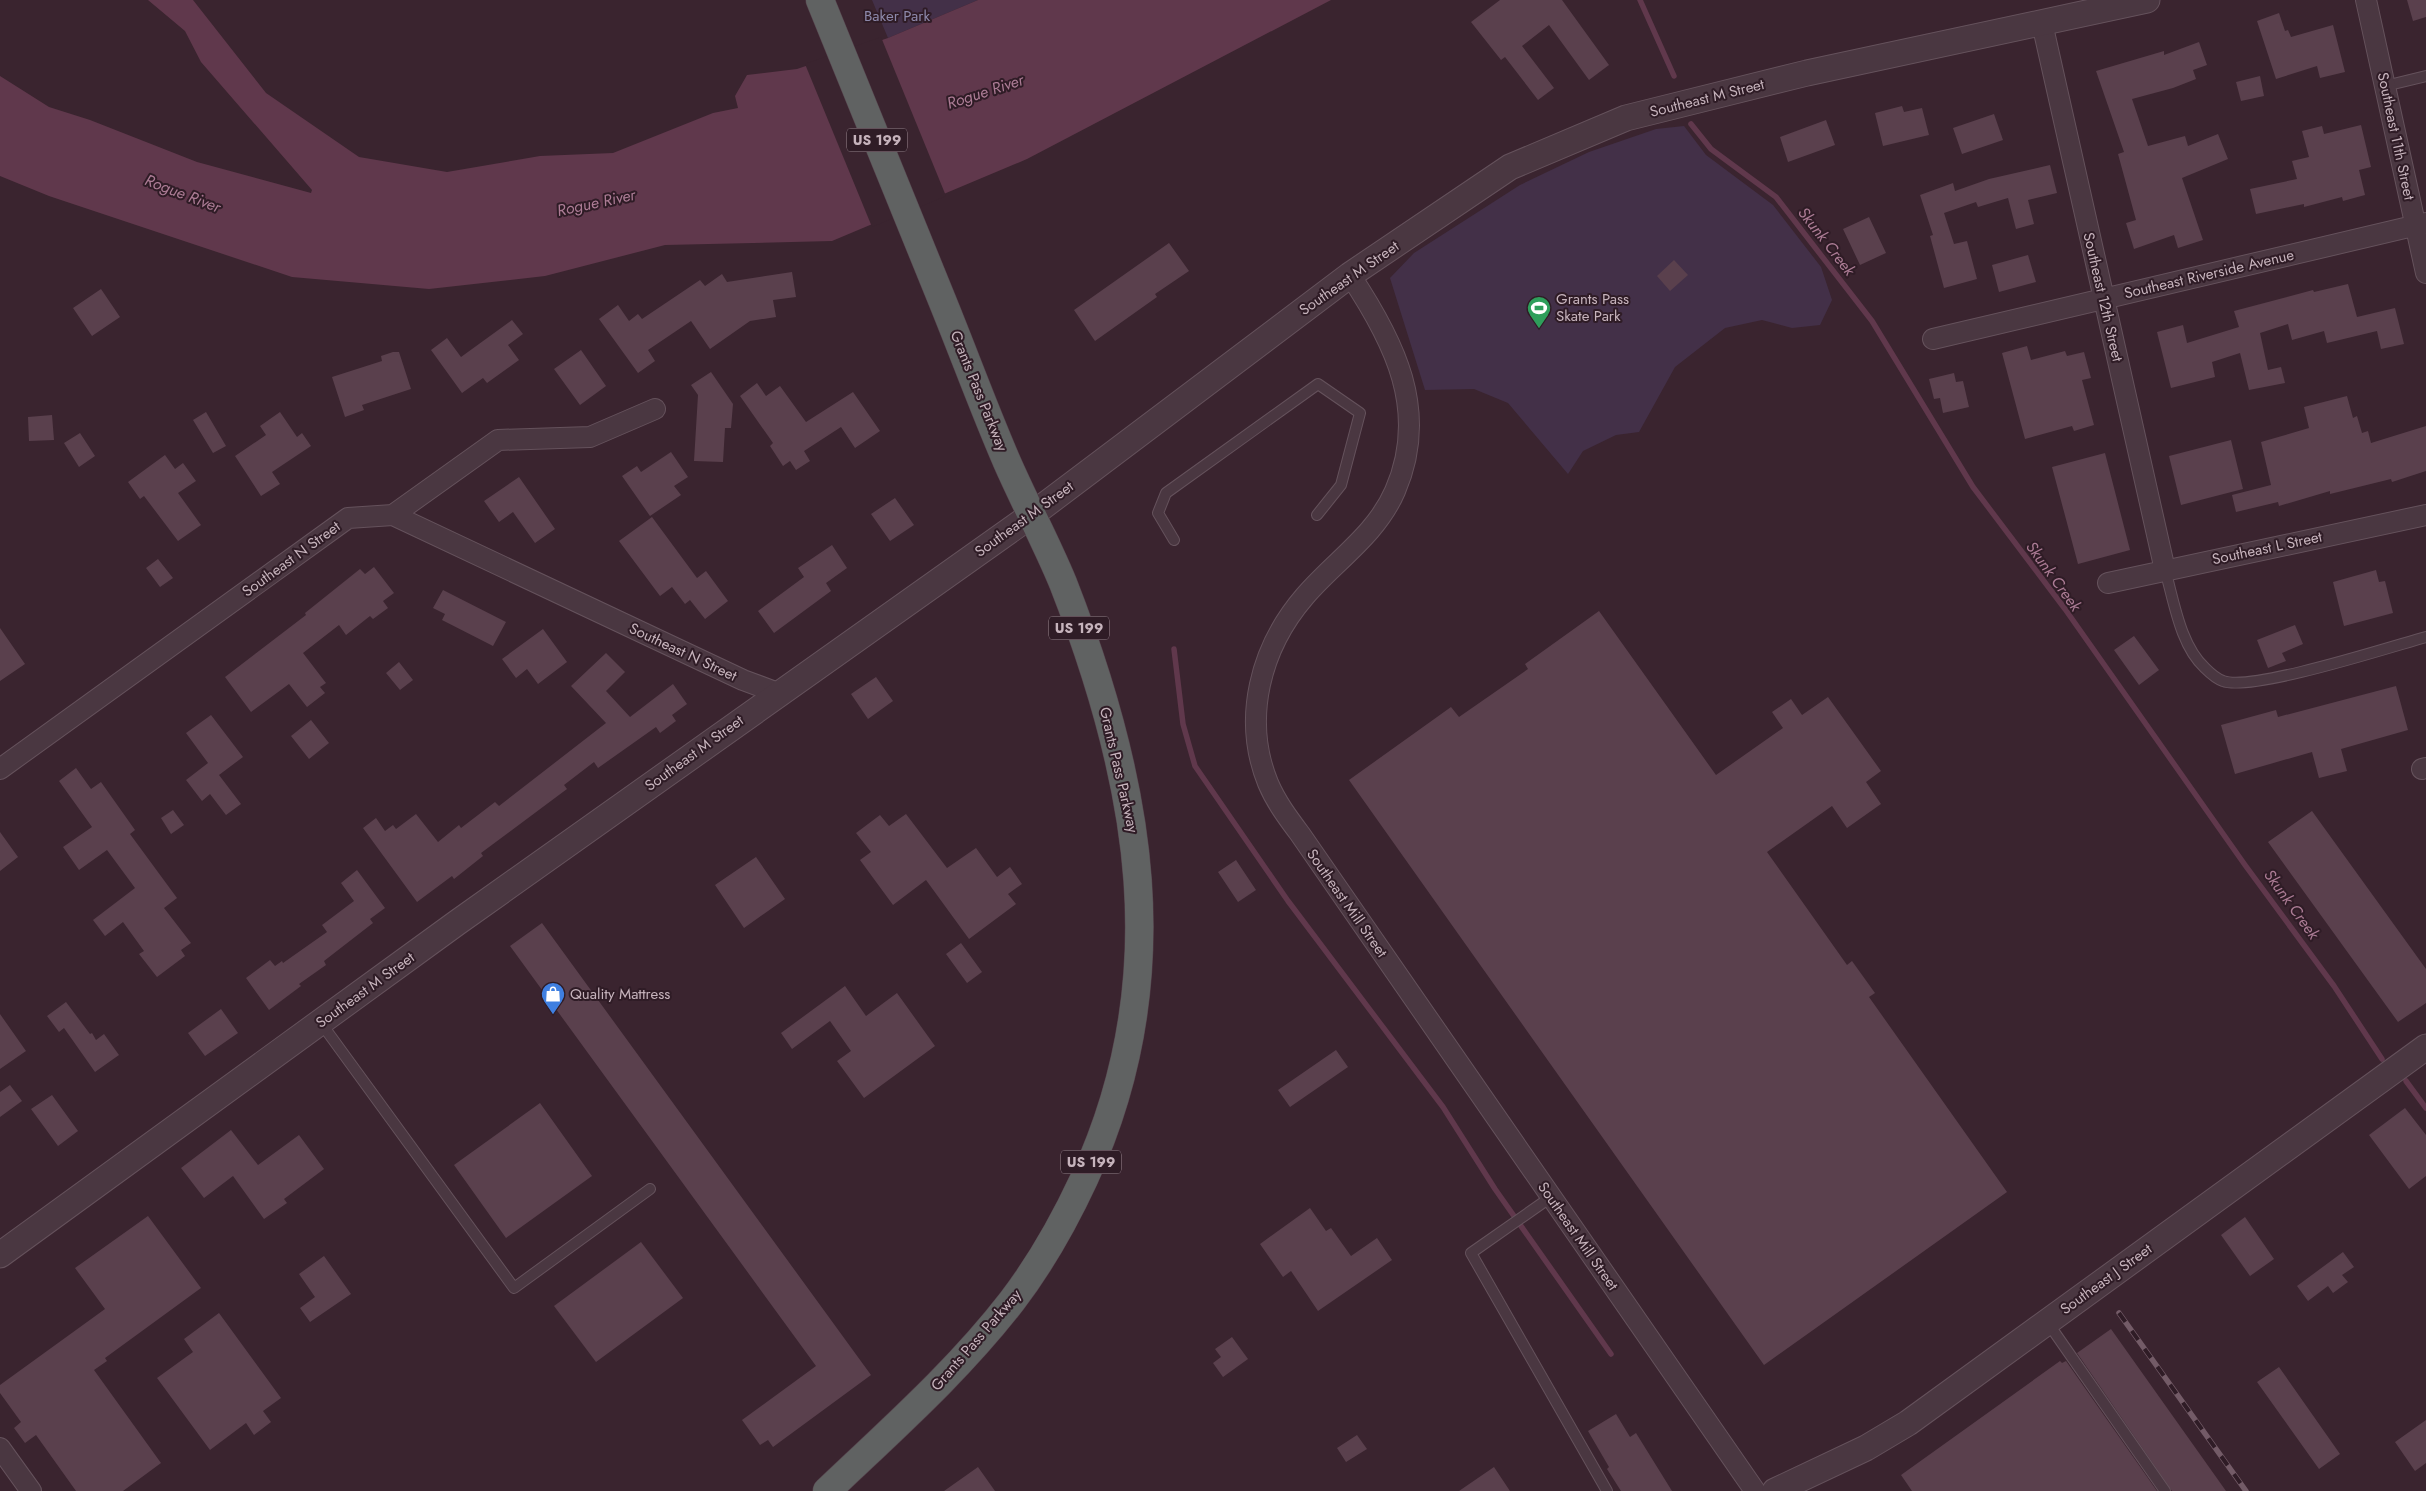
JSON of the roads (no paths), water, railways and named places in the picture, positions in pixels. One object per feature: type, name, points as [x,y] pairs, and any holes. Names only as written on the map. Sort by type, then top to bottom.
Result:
[{"type":"highway","name":"Grants Pass Parkway","points":[[820,0],[1008,464],[1033,514],[1063,584],[1091,663],[1116,745],[1131,818],[1138,863],[1141,928],[1138,985],[1128,1043],[1112,1106],[1089,1168],[1061,1227],[1027,1280],[988,1332],[962,1360],[827,1491]]},
{"type":"street","name":"Southeast M Street","points":[[0,1255],[778,693],[835,656],[1033,514],[1350,275],[1510,167],[1626,118],[1807,73],[2148,0]]},
{"type":"street","name":"Southeast 11th Street","points":[[2366,0],[2385,86],[2421,224],[2426,273]]},
{"type":"street","name":"Southeast 12th Street","points":[[2042,23],[2165,570]]},
{"type":"street","name":"Southeast Riverside Avenue","points":[[1933,339],[2421,224]]},
{"type":"street","name":"Southeast Mill Street","points":[[1350,275],[1378,316],[1401,370],[1408,420],[1406,452],[1395,492],[1384,511],[1354,549],[1305,596],[1285,622],[1263,670],[1255,716],[1256,739],[1268,782],[1280,805],[1755,1491]]},
{"type":"street","points":[[393,515],[498,440],[590,437],[655,408]]},
{"type":"street","name":"Southeast N Street","points":[[1,766],[348,518],[393,515],[743,680],[778,693]]},
{"type":"street","name":"Southeast L Street","points":[[2108,583],[2426,515]]},
{"type":"street","name":"Southeast J Street","points":[[1775,1491],[1825,1469],[1900,1428],[2426,1047]]},
{"type":"street","points":[[0,1448],[32,1491]]},
{"type":"lane","points":[[2385,86],[2426,76]]},
{"type":"lane","points":[[1174,540],[1158,514],[1166,493],[1318,384],[1360,413],[1341,484],[1317,515]]},
{"type":"lane","points":[[2165,570],[2189,645],[2204,667],[2223,681],[2243,683],[2288,675],[2426,637]]},
{"type":"lane","points":[[321,1022],[514,1288],[650,1189]]},
{"type":"lane","points":[[1551,1197],[1471,1253],[1607,1491]]},
{"type":"lane","points":[[2047,1322],[2166,1491]]},
{"type":"water","name":"Rogue River","points":[[148,0],[193,0],[266,93],[359,157],[447,172],[540,156],[613,153],[713,113],[738,108],[735,96],[747,75],[797,69],[888,38],[978,0],[1331,0],[1027,159],[832,241],[665,245],[545,276],[429,289],[292,277],[49,196],[0,176],[0,76],[49,107],[90,120],[197,162],[311,193],[312,190],[201,62],[185,31]]},
{"type":"waterway","name":"Skunk Creek","points":[[1640,0],[1674,76]]},
{"type":"waterway","name":"Skunk Creek","points":[[1691,124],[1711,149],[1776,197],[1872,321],[1973,487],[2065,609],[2245,865],[2334,986],[2382,1059]]},
{"type":"waterway","points":[[1174,649],[1183,724],[1195,766],[1288,901],[1443,1107],[1495,1189],[1611,1354]]},
{"type":"waterway","name":"Skunk Creek","points":[[2406,1081],[2426,1108]]},
{"type":"railway","points":[[2119,1313],[2246,1491]]},
{"type":"place","name":"Grants Pass Skate Park","points":[[1539,329]]},
{"type":"place","name":"Quality Mattress","points":[[553,1015]]},
{"type":"park label","name":"Baker Park","points":[[897,16]]}]
